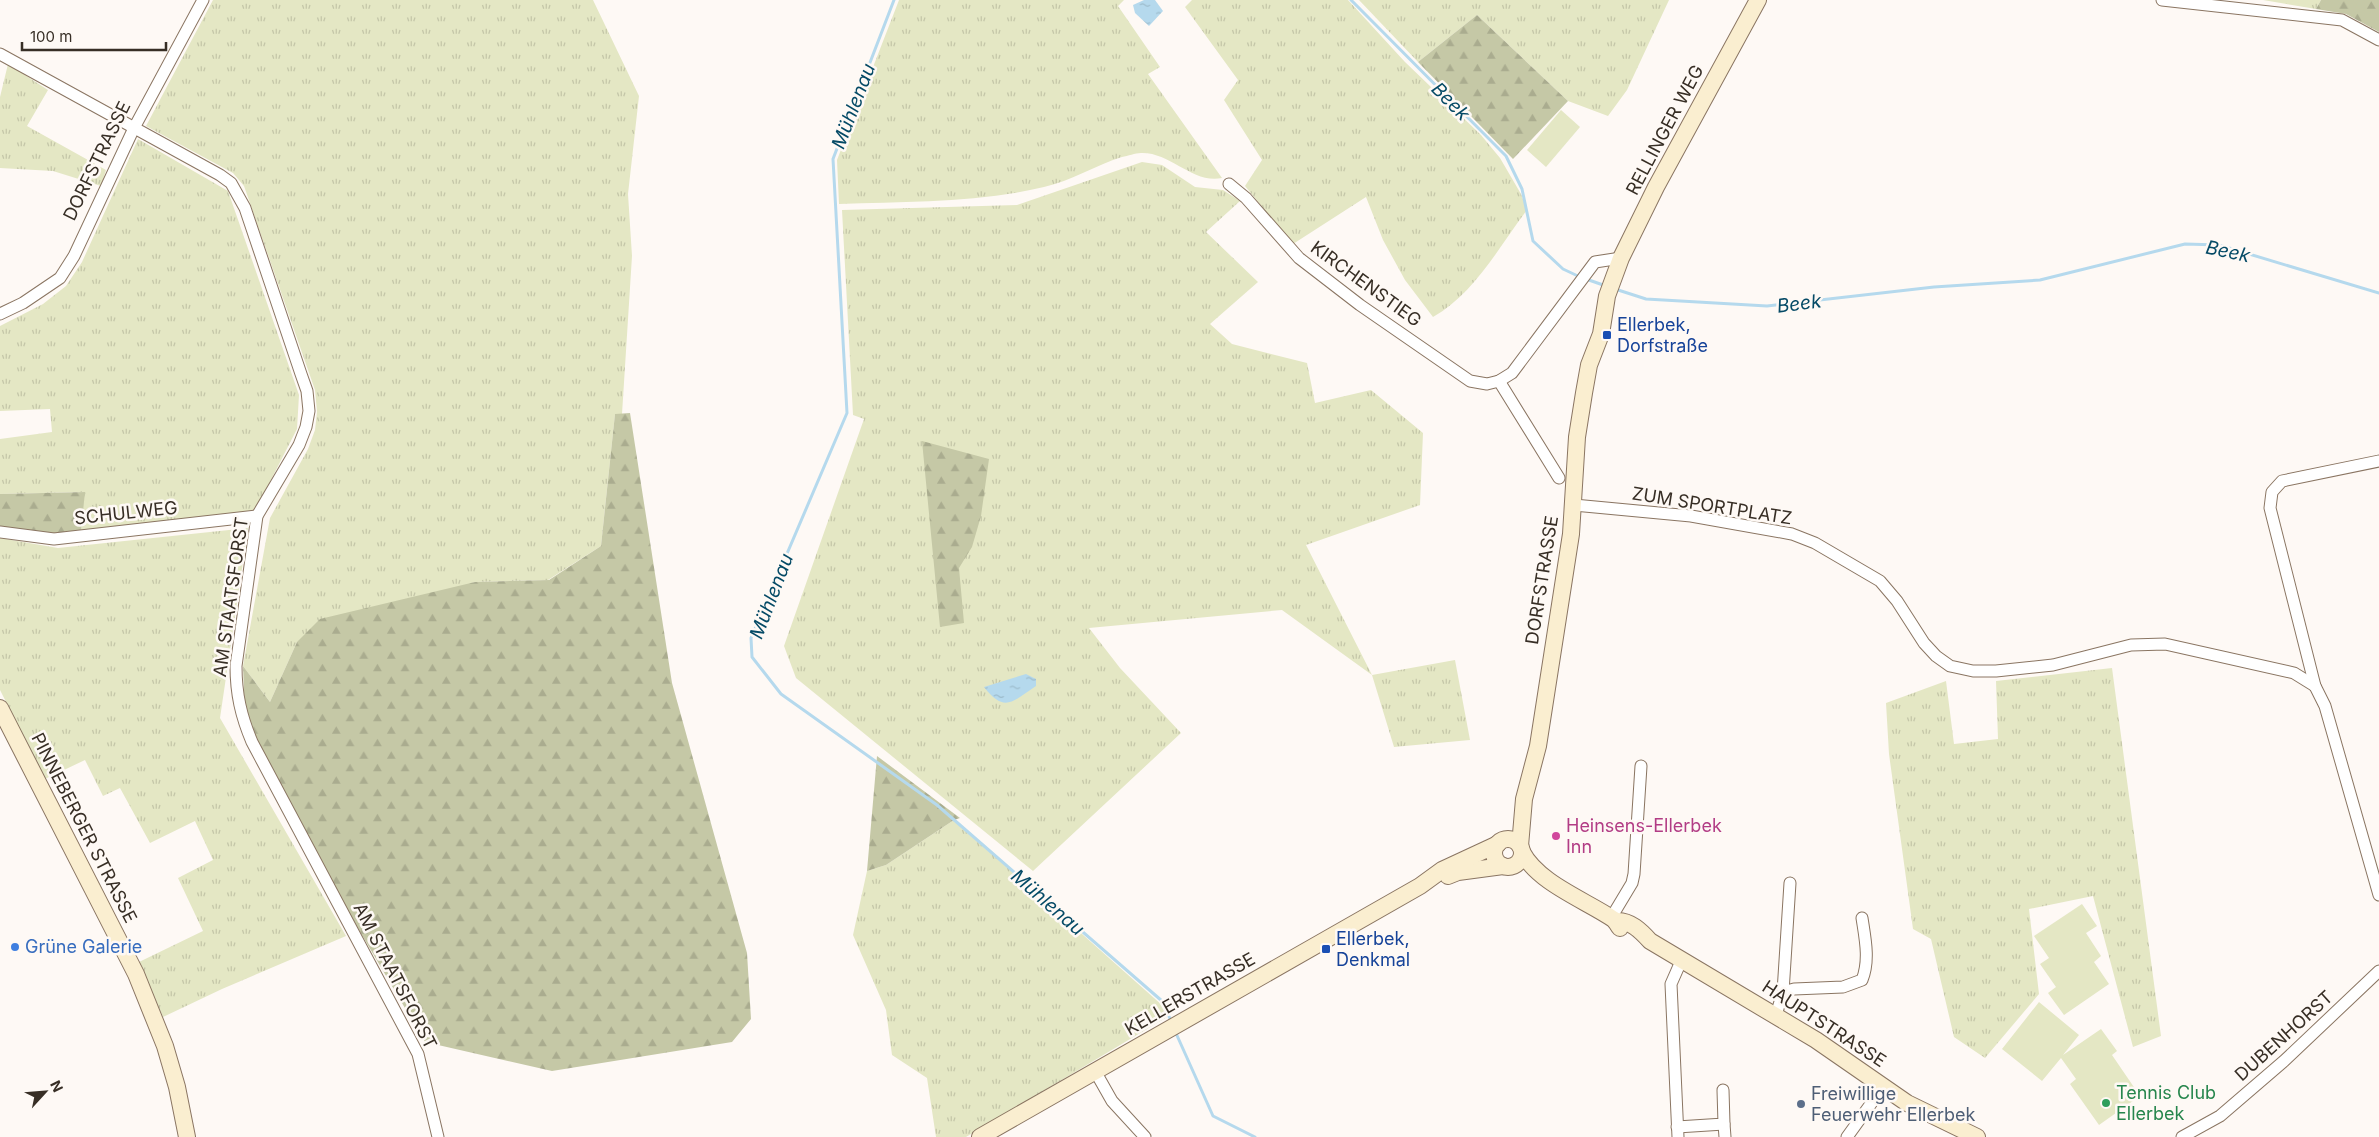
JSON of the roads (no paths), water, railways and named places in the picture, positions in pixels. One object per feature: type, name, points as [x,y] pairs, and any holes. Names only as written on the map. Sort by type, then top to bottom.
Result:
[{"type":"main road","name":"RELLINGER WEG","points":[[1612,280],[1656,187],[1758,0]]},
{"type":"main road","name":"DORFSTRASSE","points":[[1521,849],[1524,799],[1538,746],[1571,534],[1577,437],[1589,366],[1601,334],[1605,304],[1612,280]]},
{"type":"main road","name":"PINNEBERGER STRASSE","points":[[0,708],[136,974],[165,1046],[177,1087],[187,1137]]},
{"type":"main road","name":"DORFSTRASSE","points":[[1499,843],[1524,799]]},
{"type":"main road","points":[[1513,840],[1521,849],[1517,864],[1506,867],[1495,857],[1499,843],[1513,840]]},
{"type":"main road","name":"KELLERSTRASSE","points":[[980,1137],[1420,886],[1442,870],[1499,843]]},
{"type":"main road","name":"HAUPTSTRASSE","points":[[1521,849],[1533,867],[1576,898],[1614,920],[1618,927],[1626,932],[1650,940],[1776,1015],[1907,1103],[1977,1137]]},
{"type":"main road","name":"HAUPTSTRASSE","points":[[1506,867],[1576,898]]},
{"type":"main road","name":"KELLERSTRASSE","points":[[1420,886],[1458,872],[1506,867]]},
{"type":"street","name":"DORFSTRASSE","points":[[0,314],[23,303],[60,278],[74,256],[134,128],[203,0]]},
{"type":"street","points":[[2162,0],[2342,20],[2379,40]]},
{"type":"street","name":"AM STAATSFORST","points":[[0,54],[220,175],[231,183],[239,194],[302,374],[307,392],[309,411],[306,427],[299,445],[257,516],[236,666],[236,690],[241,716],[252,742],[418,1054],[438,1137]]},
{"type":"street","name":"KIRCHENSTIEG","points":[[1229,184],[1246,198],[1299,258],[1360,305],[1470,381],[1486,384],[1499,380]]},
{"type":"street","points":[[1560,478],[1499,380],[1512,373],[1588,270],[1596,262],[1621,258]]},
{"type":"street","points":[[2379,461],[2282,481],[2272,492],[2270,508],[2315,686],[2325,706],[2379,895]]},
{"type":"street","name":"ZUM SPORTPLATZ","points":[[1574,505],[1691,516],[1792,534],[1815,543],[1880,582],[1897,601],[1924,643],[1936,656],[1950,666],[1996,671],[2053,664],[2131,645],[2165,644],[2294,673],[2315,686]]},
{"type":"street","name":"SCHULWEG","points":[[0,532],[54,539],[257,516]]},
{"type":"street","points":[[1614,920],[1632,883],[1634,874],[1641,766]]},
{"type":"street","points":[[1776,1015],[1783,992],[1790,883]]},
{"type":"street","points":[[1783,992],[1794,989],[1843,987],[1862,980],[1866,969],[1862,918]]},
{"type":"street","points":[[1682,959],[1671,984],[1678,1132],[1724,1124]]},
{"type":"street","name":"DUBENHORST","points":[[2182,1137],[2220,1116],[2284,1061],[2379,972]]},
{"type":"street","points":[[1095,1071],[1112,1101],[1145,1137]]},
{"type":"street","points":[[1847,1137],[1883,1087]]},
{"type":"street","points":[[1723,1090],[1725,1137]]},
{"type":"water","points":[[1144,0],[1155,0],[1163,11],[1149,26],[1135,13],[1133,5]]},
{"type":"water","points":[[1026,674],[1036,679],[1036,686],[1009,702],[1004,703],[998,700],[984,687]]},
{"type":"waterway","name":"Mühlenau","points":[[894,0],[833,159],[847,413],[751,638],[752,657],[781,694],[937,805],[1162,1001],[1171,1021]]},
{"type":"waterway","name":"Beek","points":[[1351,0],[1506,156],[1522,189],[1533,241],[1563,269],[1580,277]]},
{"type":"waterway","name":"Beek","points":[[1615,289],[1646,299],[1767,306],[1934,287],[2040,280],[2185,244],[2219,245],[2379,293]]},
{"type":"waterway","name":"Beek","points":[[1586,279],[1606,286]]},
{"type":"waterway","name":"Mühlenau","points":[[1175,1031],[1213,1116],[1255,1137]]},
{"type":"place","name":"Ellerbek, Dorfstraße","points":[[1607,335]]},
{"type":"place","name":"Heinsens-Ellerbek Inn","points":[[1556,836]]},
{"type":"place","name":"Grüne Galerie","points":[[15,947]]},
{"type":"place","name":"Ellerbek, Denkmal","points":[[1326,949]]},
{"type":"place","name":"Tennis Club Ellerbek","points":[[2106,1103]]},
{"type":"place","name":"Freiwillige Feuerwehr Ellerbek","points":[[1801,1104]]}]
